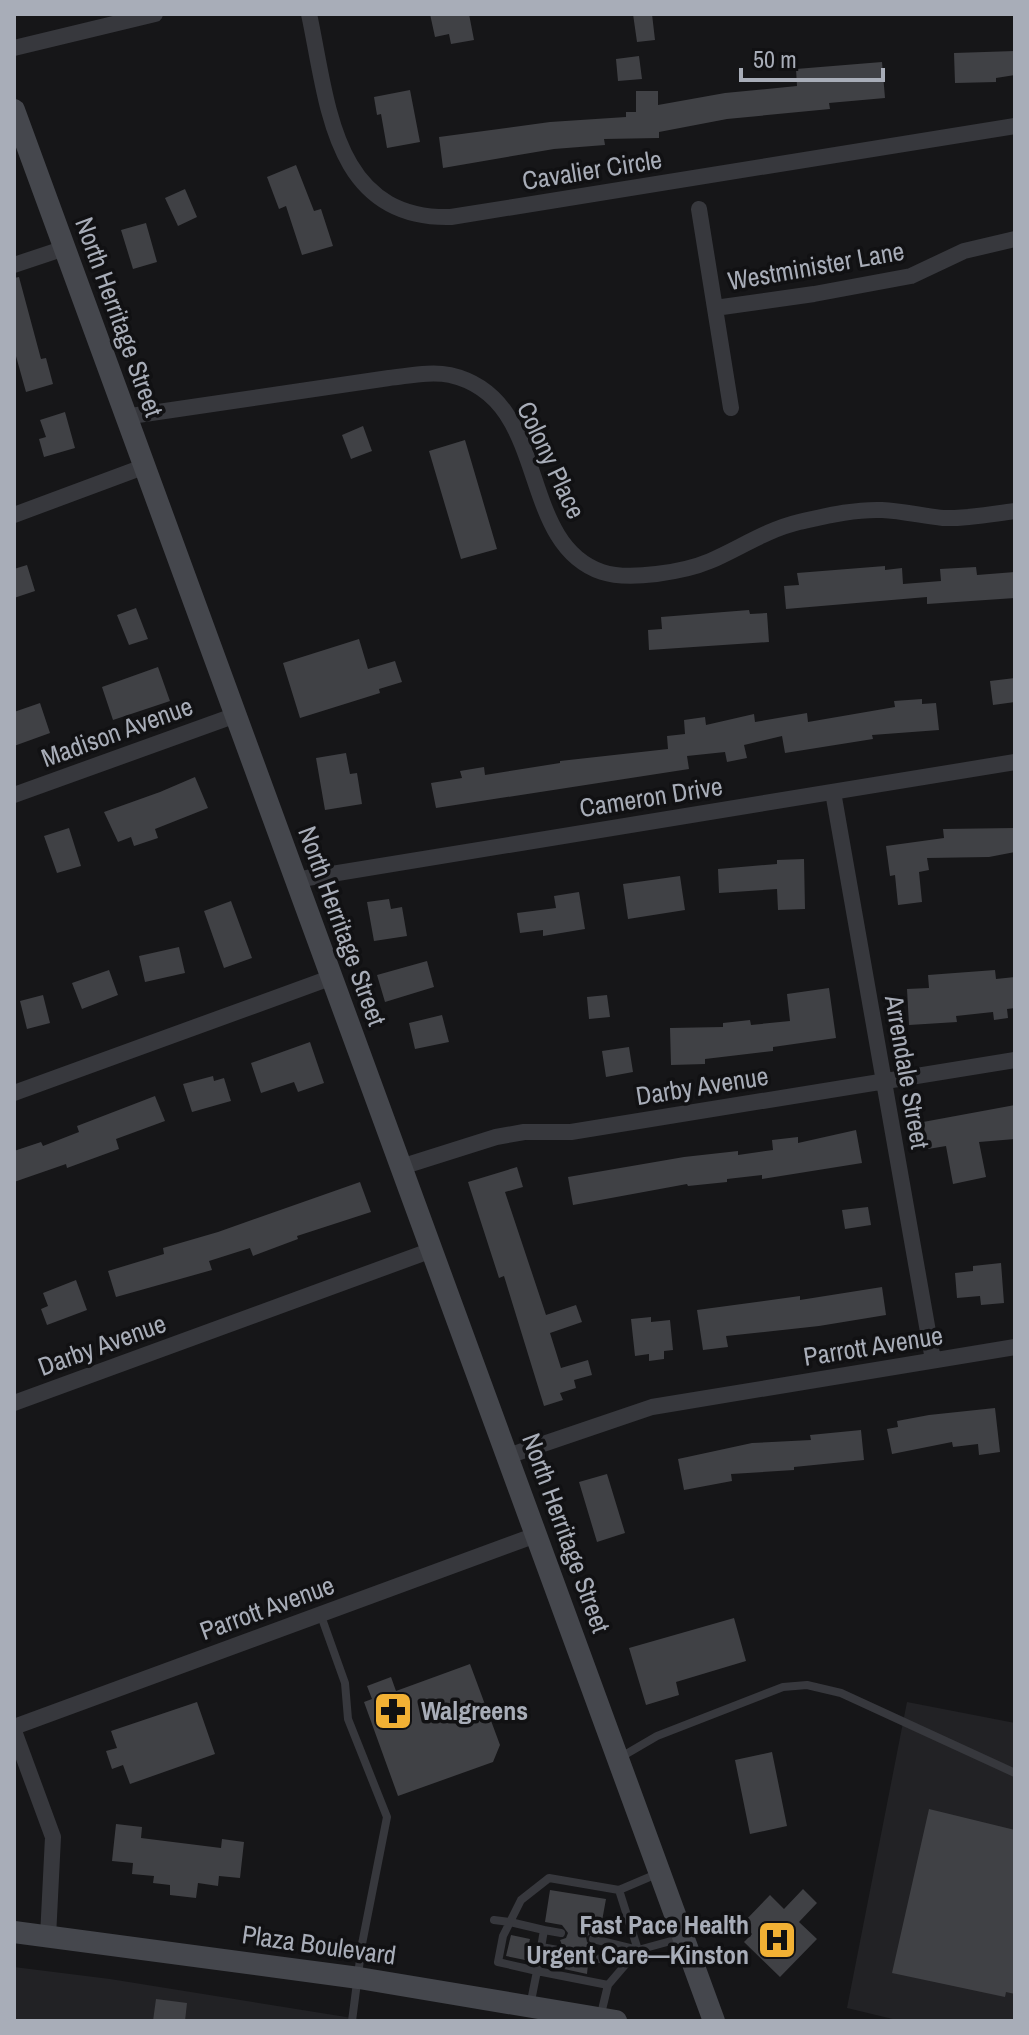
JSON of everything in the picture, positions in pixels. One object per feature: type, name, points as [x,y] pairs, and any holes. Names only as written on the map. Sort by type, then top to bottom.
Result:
[{"type":"street","points":[[14,48],[155,14]]},
{"type":"street","name":"Cavalier Circle","points":[[309,14],[333,125],[347,162],[356,176],[378,197],[413,214],[433,218],[1015,126]]},
{"type":"street","name":"North Herritage Street","points":[[14,110],[714,2021]]},
{"type":"street","name":"Westminister Lane","points":[[699,209],[731,408]]},
{"type":"street","name":"Westminister Lane","points":[[715,308],[898,279],[964,251],[1015,239]]},
{"type":"street","points":[[14,265],[65,248]]},
{"type":"street","name":"Colony Place","points":[[124,417],[389,378],[449,375],[480,388],[506,411],[515,426],[550,522],[562,540],[601,572],[621,576],[708,562],[767,532],[849,512],[878,510],[955,518],[1015,511]]},
{"type":"street","points":[[14,515],[143,467]]},
{"type":"street","name":"Madison Avenue","points":[[14,795],[236,715]]},
{"type":"street","name":"Cameron Drive","points":[[295,880],[1015,762]]},
{"type":"street","name":"Arrendale Street","points":[[833,792],[933,1360]]},
{"type":"street","points":[[14,1093],[330,978]]},
{"type":"street","name":"Darby Avenue","points":[[401,1167],[496,1137],[524,1132],[571,1132],[1015,1060]]},
{"type":"street","name":"Darby Avenue","points":[[14,1403],[432,1250]]},
{"type":"street","name":"Parrott Avenue","points":[[508,1456],[652,1407],[1015,1347]]},
{"type":"street","name":"Parrott Avenue","points":[[14,1729],[536,1535]]},
{"type":"street","points":[[14,1729],[53,1837],[48,1937]]},
{"type":"street","name":"Plaza Boulevard","points":[[14,1932],[359,1978],[544,2013],[608,2020]]},
{"type":"lane","points":[[320,1613],[345,1683],[348,1719],[387,1817],[362,1944],[352,2021]]},
{"type":"lane","points":[[619,1759],[657,1736],[783,1687],[807,1685],[841,1693],[1015,1773]]},
{"type":"lane","points":[[608,1985],[498,1962],[503,1936],[521,1900],[549,1878],[619,1890],[660,1873]]},
{"type":"lane","points":[[619,1890],[638,1950]]},
{"type":"lane","points":[[494,1920],[561,1933]]},
{"type":"lane","points":[[544,1930],[537,1971],[544,2013]]},
{"type":"lane","points":[[593,1939],[638,1950],[683,1938]]},
{"type":"lane","points":[[541,1947],[558,1950]]},
{"type":"lane","points":[[608,2020],[608,1985],[638,1950]]},
{"type":"lane","points":[[590,1957],[626,1964]]},
{"type":"shaded area","points":[[907,1702],[1015,1723],[1015,2021],[901,2021],[847,2008]]},
{"type":"shaded area","points":[[14,1967],[110,1979],[371,2021],[14,2021]]},
{"type":"building","points":[[430,14],[469,14],[474,40],[451,44],[449,34],[435,37]]},
{"type":"building","points":[[633,14],[652,14],[655,40],[637,42]]},
{"type":"building","points":[[1015,51],[1015,75],[996,78],[996,82],[955,83],[954,53]]},
{"type":"building","points":[[639,56],[642,79],[618,81],[616,59]]},
{"type":"building","points":[[882,62],[885,98],[829,103],[830,109],[727,119],[659,132],[659,138],[604,139],[605,145],[554,149],[443,168],[439,137],[550,122],[626,117],[626,112],[636,112],[636,91],[658,91],[658,105],[725,93],[797,86],[796,69]]},
{"type":"building","points":[[410,90],[420,142],[387,148],[381,114],[377,115],[374,97]]},
{"type":"building","points":[[296,165],[314,211],[321,209],[333,246],[302,255],[286,206],[279,209],[267,177]]},
{"type":"building","points":[[185,189],[197,217],[178,226],[165,198]]},
{"type":"building","points":[[146,223],[157,262],[133,269],[121,230]]},
{"type":"building","points":[[19,277],[41,359],[46,358],[53,384],[26,392],[14,349],[14,278]]},
{"type":"building","points":[[65,412],[75,448],[44,457],[39,439],[46,437],[40,420]]},
{"type":"building","points":[[363,426],[372,451],[351,459],[342,435]]},
{"type":"building","points":[[465,440],[497,549],[461,559],[429,451]]},
{"type":"building","points":[[27,565],[35,591],[14,598],[14,569]]},
{"type":"building","points":[[885,566],[885,570],[902,568],[903,584],[941,581],[940,569],[976,567],[977,575],[1015,572],[1015,598],[927,604],[927,597],[786,609],[784,586],[799,585],[797,573]]},
{"type":"building","points":[[136,608],[148,639],[129,645],[117,615]]},
{"type":"building","points":[[749,610],[750,614],[767,613],[769,642],[649,650],[648,630],[662,629],[661,617]]},
{"type":"building","points":[[359,639],[368,669],[395,661],[402,682],[379,689],[380,693],[300,718],[283,663]]},
{"type":"building","points":[[158,667],[170,701],[113,720],[102,687]]},
{"type":"building","points":[[1015,678],[1015,702],[993,705],[990,681]]},
{"type":"building","points":[[922,699],[922,704],[936,703],[939,730],[872,735],[873,739],[785,753],[782,736],[744,745],[747,758],[727,762],[725,752],[687,756],[689,769],[436,808],[431,783],[462,778],[460,771],[484,767],[485,775],[560,761],[668,749],[667,736],[685,734],[684,720],[705,717],[706,725],[754,714],[755,722],[807,713],[808,722],[895,707],[894,701]]},
{"type":"building","points":[[40,703],[50,733],[14,746],[14,712]]},
{"type":"building","points":[[346,753],[350,774],[357,773],[362,804],[325,810],[316,758]]},
{"type":"building","points":[[195,777],[208,808],[155,829],[158,838],[134,846],[131,837],[118,842],[104,812]]},
{"type":"building","points":[[69,828],[81,866],[57,873],[44,836]]},
{"type":"building","points":[[1015,828],[1015,852],[989,857],[927,858],[929,870],[919,872],[922,902],[898,905],[895,875],[890,876],[886,846],[944,838],[943,829]]},
{"type":"building","points":[[804,859],[805,909],[778,910],[777,889],[719,893],[718,869]]},
{"type":"building","points":[[680,876],[685,910],[628,919],[623,884]]},
{"type":"building","points":[[579,892],[585,929],[543,936],[543,930],[520,933],[517,913],[556,908],[554,896]]},
{"type":"building","points":[[389,899],[391,909],[402,907],[407,936],[374,941],[367,902]]},
{"type":"building","points":[[231,901],[252,958],[224,968],[204,911]]},
{"type":"building","points":[[179,947],[185,973],[145,982],[139,956]]},
{"type":"building","points":[[427,961],[434,987],[385,1002],[377,975]]},
{"type":"building","points":[[109,970],[118,995],[82,1009],[72,983]]},
{"type":"building","points":[[995,970],[996,979],[1015,977],[1015,1008],[1007,1009],[1008,1018],[994,1020],[993,1012],[956,1016],[957,1022],[909,1025],[907,989],[929,988],[928,975]]},
{"type":"building","points":[[829,988],[836,1038],[773,1047],[773,1051],[705,1059],[705,1064],[671,1065],[670,1028],[723,1027],[723,1023],[750,1020],[751,1025],[790,1021],[787,994]]},
{"type":"building","points":[[43,995],[50,1023],[27,1029],[20,1001]]},
{"type":"building","points":[[607,995],[610,1017],[589,1019],[587,997]]},
{"type":"building","points":[[442,1015],[449,1042],[415,1049],[409,1023]]},
{"type":"building","points":[[310,1042],[324,1083],[298,1092],[294,1082],[261,1093],[251,1063]]},
{"type":"building","points":[[629,1047],[633,1072],[606,1077],[602,1051]]},
{"type":"building","points":[[213,1076],[214,1081],[224,1078],[231,1101],[192,1112],[183,1084]]},
{"type":"building","points":[[155,1096],[165,1121],[116,1139],[119,1149],[67,1168],[66,1164],[14,1182],[14,1151],[41,1142],[43,1146],[79,1132],[77,1126]]},
{"type":"building","points":[[1015,1105],[1015,1139],[979,1142],[986,1177],[953,1184],[946,1146],[928,1149],[923,1122]]},
{"type":"building","points":[[856,1130],[862,1163],[762,1179],[762,1175],[727,1179],[727,1182],[687,1184],[573,1205],[568,1177],[684,1157],[773,1150],[772,1140],[798,1137],[798,1143]]},
{"type":"building","points":[[517,1167],[523,1187],[505,1192],[546,1315],[576,1305],[582,1322],[550,1333],[561,1368],[588,1360],[592,1375],[574,1380],[576,1388],[560,1393],[563,1400],[544,1406],[504,1276],[499,1278],[468,1182]]},
{"type":"building","points":[[360,1182],[371,1212],[297,1236],[298,1239],[253,1256],[250,1248],[209,1261],[212,1270],[116,1297],[108,1271],[164,1254],[163,1248]]},
{"type":"building","points":[[868,1207],[871,1225],[845,1229],[842,1210]]},
{"type":"building","points":[[1001,1263],[1004,1303],[981,1305],[980,1296],[957,1298],[955,1273],[973,1271],[973,1266]]},
{"type":"building","points":[[76,1280],[87,1310],[47,1325],[41,1309],[48,1306],[43,1293]]},
{"type":"building","points":[[882,1287],[886,1315],[726,1336],[728,1347],[703,1350],[697,1310],[800,1296],[800,1300]]},
{"type":"building","points":[[651,1317],[651,1322],[670,1320],[673,1350],[664,1351],[664,1359],[649,1361],[649,1354],[635,1356],[631,1319]]},
{"type":"building","points":[[995,1408],[1000,1452],[979,1455],[978,1444],[953,1447],[952,1442],[892,1454],[887,1429],[898,1427],[897,1421]]},
{"type":"building","points":[[861,1430],[864,1460],[794,1467],[794,1470],[731,1474],[732,1481],[684,1490],[678,1459],[752,1443],[811,1440],[810,1435]]},
{"type":"building","points":[[607,1474],[625,1533],[597,1542],[579,1482]]},
{"type":"building","points":[[734,1618],[746,1661],[676,1682],[679,1695],[646,1705],[629,1648]]},
{"type":"building","name":"Walgreens","points":[[470,1664],[500,1745],[493,1762],[398,1796],[364,1702],[372,1699],[367,1686],[391,1677],[396,1691]]},
{"type":"building","points":[[197,1702],[215,1754],[130,1784],[123,1765],[112,1769],[106,1751],[117,1748],[111,1731]]},
{"type":"building","points":[[772,1752],[787,1826],[750,1834],[735,1760]]},
{"type":"building","points":[[929,1809],[1015,1830],[1015,1994],[1006,1992],[1005,1997],[892,1973]]},
{"type":"building","points":[[116,1824],[142,1827],[141,1838],[221,1848],[222,1839],[244,1842],[240,1878],[219,1876],[218,1886],[198,1883],[196,1898],[170,1895],[170,1885],[153,1883],[154,1876],[132,1874],[133,1863],[112,1861]]},
{"type":"building","points":[[803,1889],[817,1903],[799,1922],[817,1939],[780,1977],[744,1942],[752,1934],[742,1924],[770,1895],[784,1909]]},
{"type":"building","points":[[550,1890],[606,1899],[600,1932],[595,1931],[586,1937],[592,1946],[583,1956],[588,1964],[587,1974],[555,1967],[557,1957],[565,1952],[560,1940],[566,1938],[568,1933],[562,1925],[545,1922]]},
{"type":"building","points":[[511,1935],[530,1939],[525,1960],[506,1956]]},
{"type":"building","points":[[156,1999],[187,2003],[185,2021],[153,2021]]},
{"type":"place","name":"Walgreens","points":[[393,1711]]},
{"type":"place","name":"Fast Pace Health Urgent Care—Kinston","points":[[777,1940]]}]
